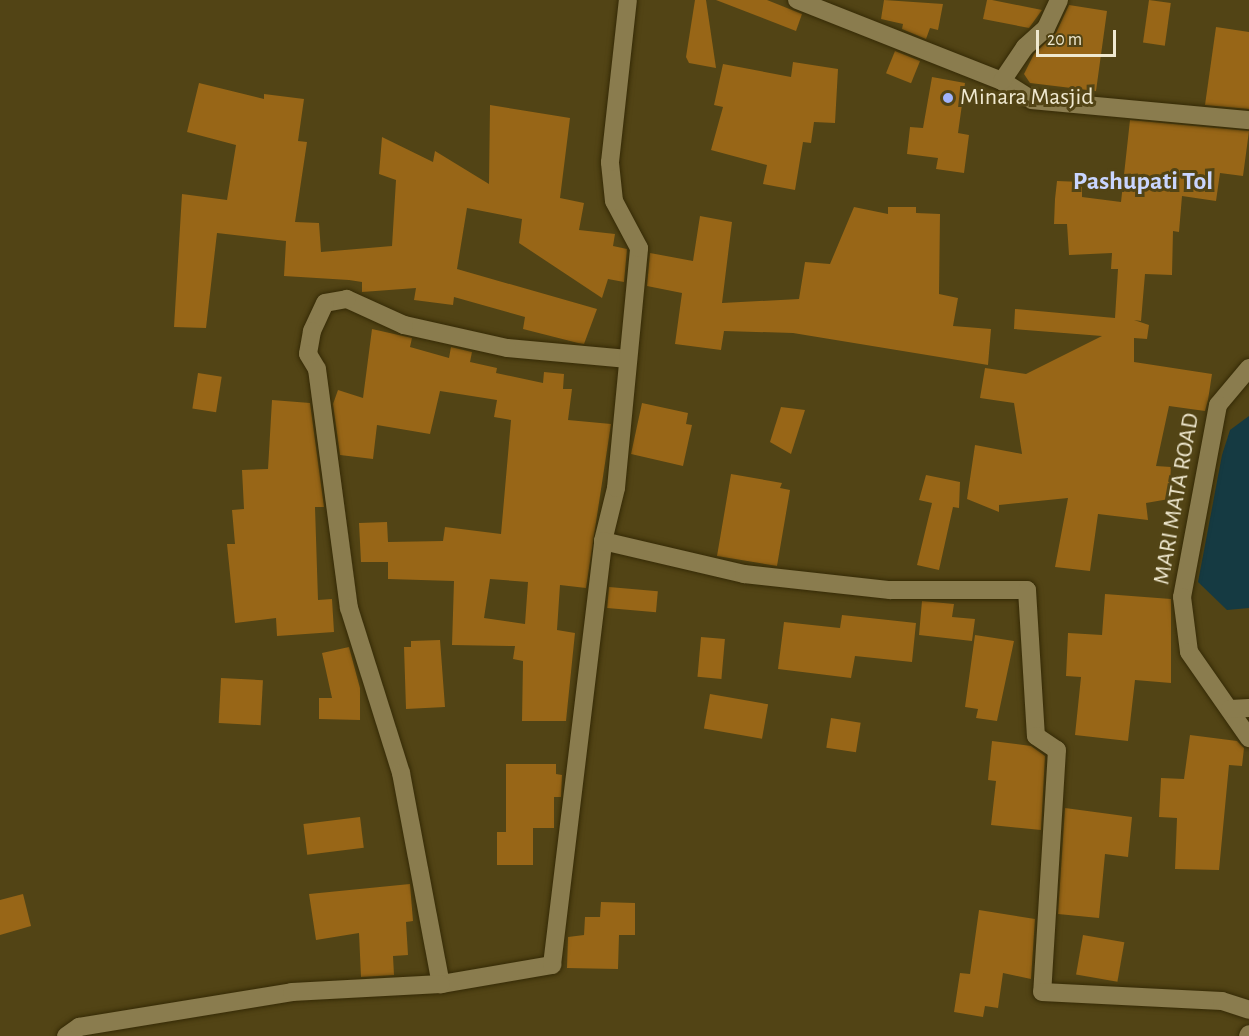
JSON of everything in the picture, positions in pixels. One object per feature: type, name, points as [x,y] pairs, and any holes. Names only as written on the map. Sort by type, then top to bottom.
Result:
[{"type":"street","points":[[66,1036],[79,1027],[292,992],[441,984],[552,965],[603,541],[616,488],[639,248],[614,201],[610,162],[628,0]]},
{"type":"street","points":[[797,0],[1002,81],[1032,100],[1249,120]]},
{"type":"street","points":[[1002,81],[1025,47],[1046,28],[1059,0]]},
{"type":"street","points":[[441,984],[401,772],[349,608],[317,369],[308,354],[312,332],[325,303],[347,299],[404,325],[507,348],[627,359]]},
{"type":"street","name":"MARI MATA ROAD","points":[[1249,368],[1218,405],[1182,597],[1189,652],[1249,738]]},
{"type":"street","points":[[603,541],[744,574],[890,590],[1027,590],[1036,736],[1057,750],[1042,992],[1222,1001],[1249,1010]]},
{"type":"street","points":[[1230,709],[1249,708]]},
{"type":"water","points":[[1249,416],[1249,608],[1227,610],[1198,582],[1222,455],[1230,430]]},
{"type":"building","points":[[695,0],[706,0],[716,68],[689,63],[686,57]]},
{"type":"building","points":[[716,0],[767,0],[802,14],[796,31]]},
{"type":"building","points":[[884,0],[943,4],[938,30],[930,28],[926,39],[902,29],[903,24],[881,19]]},
{"type":"building","points":[[987,0],[1042,10],[1029,28],[983,19]]},
{"type":"building","points":[[1149,0],[1171,3],[1165,46],[1143,43]]},
{"type":"building","points":[[1069,5],[1107,11],[1096,91],[1030,83],[1024,74],[1034,54],[1056,33]]},
{"type":"building","points":[[1216,27],[1249,32],[1249,109],[1205,105]]},
{"type":"building","points":[[895,51],[920,61],[911,83],[886,73]]},
{"type":"building","points":[[793,62],[838,69],[835,123],[814,122],[811,143],[803,142],[795,190],[763,184],[767,165],[711,150],[723,107],[714,105],[723,64],[791,77]]},
{"type":"building","points":[[932,77],[965,83],[958,133],[969,135],[964,173],[936,169],[938,158],[907,154],[910,127],[923,128]]},
{"type":"building","points":[[199,83],[264,99],[264,94],[304,99],[298,141],[307,142],[295,222],[319,223],[321,252],[392,246],[396,180],[379,174],[382,137],[433,162],[435,151],[489,184],[490,105],[570,118],[560,198],[584,203],[579,230],[615,234],[613,246],[627,249],[624,282],[608,279],[602,298],[519,243],[522,219],[467,208],[457,269],[597,309],[584,344],[523,329],[525,317],[454,297],[453,305],[414,300],[416,288],[362,292],[362,282],[284,276],[286,241],[217,233],[206,328],[174,327],[182,194],[227,200],[236,145],[187,132]]},
{"type":"building","points":[[1130,120],[1249,131],[1243,176],[1220,173],[1216,201],[1182,196],[1179,232],[1173,231],[1172,275],[1145,274],[1141,321],[1134,320],[1149,325],[1147,339],[1134,338],[1134,362],[1212,374],[1208,400],[1205,411],[1169,406],[1156,466],[1171,467],[1169,499],[1146,503],[1148,520],[1098,514],[1090,571],[1055,567],[1068,498],[999,505],[999,512],[967,499],[975,445],[1022,454],[1014,403],[980,398],[985,368],[1026,374],[1102,336],[1014,329],[1015,309],[1115,318],[1118,269],[1111,269],[1112,253],[1069,255],[1067,224],[1054,224],[1055,199],[1057,181],[1082,182],[1082,197],[1121,202]]},
{"type":"building","points":[[854,207],[888,214],[888,207],[916,207],[916,213],[940,214],[939,294],[958,298],[953,326],[991,329],[988,365],[793,333],[724,331],[721,350],[675,344],[682,293],[647,286],[650,253],[693,261],[700,216],[732,222],[722,303],[799,299],[805,262],[830,264]]},
{"type":"building","points":[[372,329],[412,338],[410,347],[449,358],[451,347],[472,352],[470,362],[497,368],[496,373],[543,383],[544,372],[564,374],[563,389],[572,389],[568,420],[611,424],[586,588],[560,585],[557,630],[575,633],[566,721],[522,721],[523,661],[513,659],[515,646],[452,645],[454,581],[388,579],[388,562],[361,562],[359,523],[387,522],[388,542],[443,541],[445,527],[501,534],[511,420],[494,417],[497,400],[440,391],[430,434],[377,425],[373,459],[340,455],[333,404],[338,390],[363,398]],"holes":[[[490,579],[528,582],[525,624],[484,618]]]},
{"type":"building","points":[[198,373],[222,377],[216,412],[192,409]]},
{"type":"building","points":[[272,400],[310,403],[324,507],[315,507],[318,600],[332,599],[334,632],[277,636],[276,618],[235,623],[227,544],[235,544],[232,510],[244,509],[242,470],[268,469]]},
{"type":"building","points":[[642,403],[688,413],[686,424],[692,425],[683,466],[631,454]]},
{"type":"building","points":[[781,407],[805,410],[791,454],[770,442]]},
{"type":"building","points":[[731,474],[782,483],[780,488],[790,490],[777,566],[717,556]]},
{"type":"building","points":[[926,475],[960,482],[959,508],[953,507],[939,570],[917,565],[932,503],[919,500]]},
{"type":"building","points":[[609,587],[658,591],[656,612],[607,608]]},
{"type":"building","points":[[1105,594],[1171,599],[1171,683],[1135,680],[1128,741],[1075,735],[1081,677],[1066,676],[1068,633],[1102,635]]},
{"type":"building","points":[[922,601],[954,604],[952,617],[975,619],[972,641],[919,635]]},
{"type":"building","points":[[842,615],[916,623],[912,662],[855,656],[851,678],[778,669],[784,622],[840,628]]},
{"type":"building","points":[[975,635],[1014,641],[997,721],[976,718],[978,709],[965,707]]},
{"type":"building","points":[[701,637],[725,639],[721,679],[698,677]]},
{"type":"building","points":[[440,640],[445,707],[406,709],[404,647],[411,647],[411,641]]},
{"type":"building","points":[[349,647],[360,688],[360,720],[319,719],[319,698],[332,698],[322,653]]},
{"type":"building","points":[[221,678],[263,680],[261,725],[219,723]]},
{"type":"building","points":[[710,694],[768,704],[762,739],[704,728]]},
{"type":"building","points":[[831,718],[861,723],[856,752],[826,748]]},
{"type":"building","points":[[1190,735],[1237,741],[1244,748],[1242,766],[1229,765],[1219,870],[1175,869],[1177,818],[1159,817],[1161,778],[1184,779]]},
{"type":"building","points":[[992,741],[1031,746],[1045,756],[1041,830],[991,825],[996,781],[988,780]]},
{"type":"building","points":[[506,764],[556,764],[556,774],[562,775],[561,797],[554,797],[554,828],[533,828],[533,865],[497,865],[497,832],[506,832]]},
{"type":"building","points":[[1065,808],[1132,817],[1128,857],[1105,854],[1099,918],[1058,914]]},
{"type":"building","points":[[360,817],[364,848],[307,855],[303,824]]},
{"type":"building","points":[[410,884],[413,921],[406,922],[408,955],[393,956],[394,975],[361,977],[359,933],[316,940],[309,894]]},
{"type":"building","points":[[23,894],[31,926],[0,935],[0,900]]},
{"type":"building","points":[[601,902],[635,903],[635,935],[619,935],[618,969],[567,968],[568,937],[584,935],[585,917],[600,917]]},
{"type":"building","points":[[979,910],[1035,919],[1031,979],[1003,973],[998,1008],[985,1006],[983,1017],[954,1012],[960,973],[970,974]]},
{"type":"building","points":[[1083,935],[1124,942],[1117,982],[1076,974]]},
{"type":"place","name":"Minara Masjid","points":[[948,98]]},
{"type":"district","name":"Pashupati Tol","points":[[1143,182]]}]
